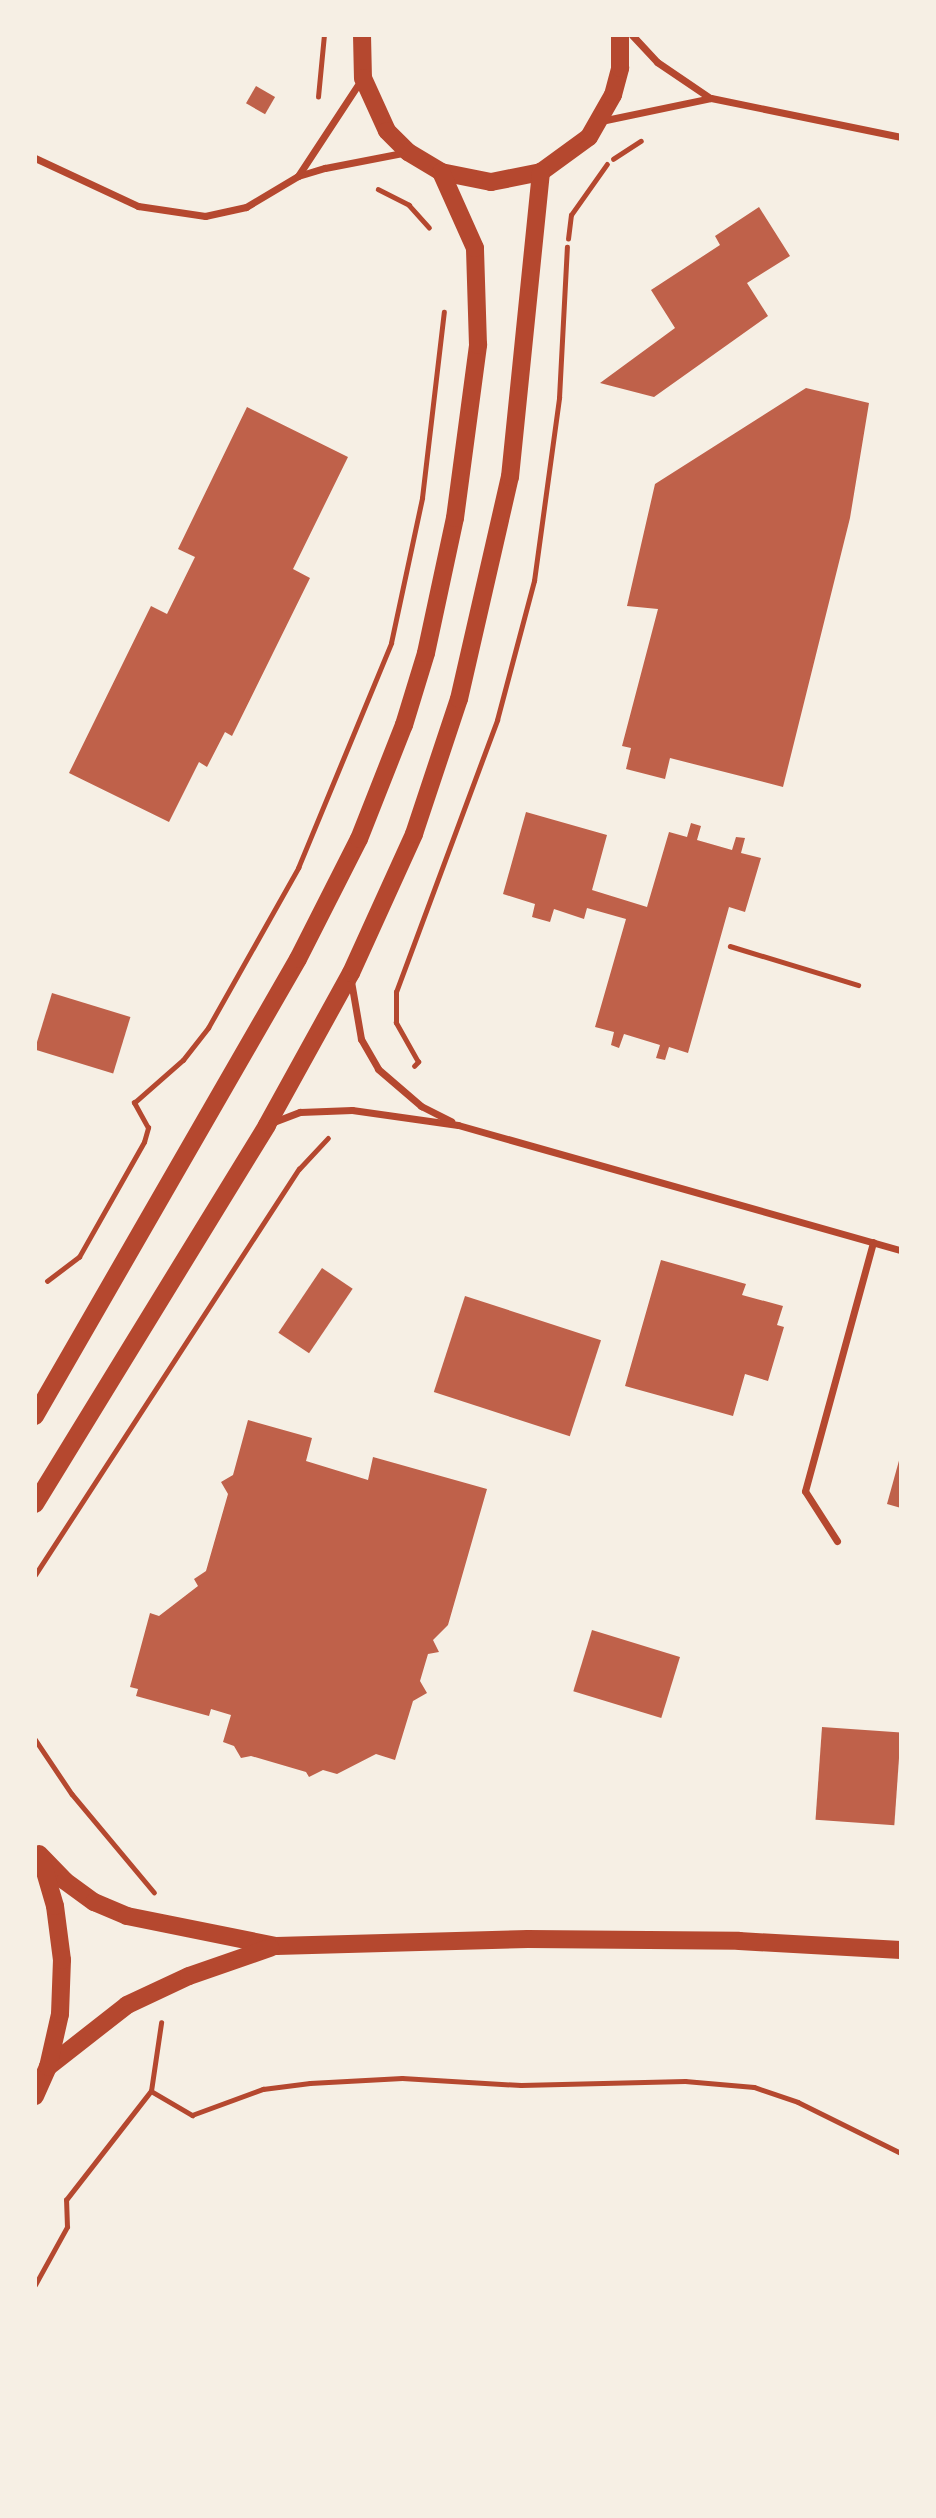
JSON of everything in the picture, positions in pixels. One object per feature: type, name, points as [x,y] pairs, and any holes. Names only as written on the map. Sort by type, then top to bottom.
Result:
[{"type":"main road","points":[[362,35],[363,78],[382,122],[408,152],[442,172],[491,182],[541,172],[575,151],[601,121],[620,68],[620,35]]},
{"type":"main road","points":[[35,1416],[298,959],[359,839],[404,725],[426,653],[455,518],[478,345],[475,248],[442,172]]},
{"type":"main road","points":[[35,1504],[267,1125],[351,973],[414,834],[459,699],[478,626],[518,427],[541,172]]},
{"type":"main road","points":[[37,1850],[65,1881],[93,1902],[157,1925],[276,1946],[541,1939],[739,1941],[901,1950]]},
{"type":"main road","points":[[35,2096],[48,2067],[60,2014],[62,1960],[55,1906],[37,1850]]},
{"type":"main road","points":[[48,2067],[90,2030],[157,1990],[235,1957],[276,1946]]},
{"type":"street","points":[[632,35],[657,62],[711,99]]},
{"type":"street","points":[[298,176],[363,78]]},
{"type":"street","points":[[601,121],[711,99],[901,137]]},
{"type":"street","points":[[35,158],[104,194],[188,216],[246,207],[298,176],[408,152]]},
{"type":"street","points":[[351,973],[361,1039],[373,1063],[421,1106],[457,1125]]},
{"type":"street","points":[[267,1125],[323,1109],[457,1125],[901,1250]]},
{"type":"street","points":[[837,1541],[805,1491],[873,1242]]},
{"type":"path","points":[[318,98],[324,35]]},
{"type":"path","points":[[378,189],[409,205],[435,234]]},
{"type":"path","points":[[47,1281],[79,1257],[144,1142],[148,1128],[134,1103],[183,1060],[208,1028],[298,868],[391,643],[422,498],[445,304]]},
{"type":"path","points":[[730,946],[858,985]]},
{"type":"path","points":[[35,1575],[299,1169],[313,1149],[338,1133]]},
{"type":"path","points":[[35,1739],[72,1794],[154,1889],[157,1925]]},
{"type":"path","points":[[35,2285],[67,2227],[66,2200],[151,2091],[161,2024],[157,1990]]},
{"type":"path","points":[[151,2091],[192,2115],[263,2089],[310,2083],[402,2078],[521,2085],[685,2081],[754,2087],[798,2102],[901,2153]]},
{"type":"building","points":[[256,86],[275,97],[265,114],[246,103]]},
{"type":"building","points":[[759,207],[790,256],[747,283],[768,316],[654,397],[600,383],[675,328],[651,290],[720,245],[715,236]]},
{"type":"building","points":[[806,388],[869,403],[850,518],[783,787],[670,758],[665,779],[626,769],[631,748],[622,746],[658,609],[627,606],[655,484]]},
{"type":"building","points":[[247,407],[348,457],[293,569],[310,578],[232,736],[225,732],[207,767],[199,762],[169,822],[69,773],[151,606],[167,614],[195,557],[178,549]]},
{"type":"building","points":[[526,812],[607,835],[592,890],[647,907],[669,832],[687,837],[691,823],[701,826],[697,840],[732,850],[736,837],[745,838],[741,853],[761,858],[745,912],[729,907],[688,1053],[669,1047],[665,1060],[656,1058],[660,1045],[624,1034],[619,1048],[611,1045],[614,1032],[595,1027],[626,919],[587,908],[584,919],[554,909],[550,922],[532,917],[535,904],[503,894]]},
{"type":"building","points":[[52,993],[130,1017],[113,1073],[35,1049]]},
{"type":"building","points":[[661,1260],[746,1284],[742,1295],[783,1306],[777,1325],[784,1327],[768,1381],[745,1374],[733,1416],[625,1386]]},
{"type":"building","points":[[322,1268],[353,1289],[309,1353],[278,1333]]},
{"type":"building","points":[[465,1296],[601,1340],[570,1436],[434,1392]]},
{"type":"building","points":[[248,1420],[312,1438],[306,1461],[368,1480],[373,1457],[487,1489],[448,1625],[433,1640],[439,1652],[428,1654],[420,1681],[427,1693],[413,1701],[395,1760],[376,1754],[337,1774],[323,1770],[309,1777],[306,1772],[251,1756],[241,1758],[234,1746],[223,1742],[231,1715],[211,1709],[209,1716],[136,1696],[138,1689],[130,1687],[150,1613],[159,1616],[198,1586],[194,1579],[206,1571],[228,1494],[221,1482],[233,1475]]},
{"type":"building","points":[[901,1457],[901,1508],[887,1504]]},
{"type":"building","points":[[592,1630],[680,1657],[661,1718],[573,1691]]},
{"type":"building","points":[[822,1727],[901,1733],[894,1825],[816,1820]]}]
